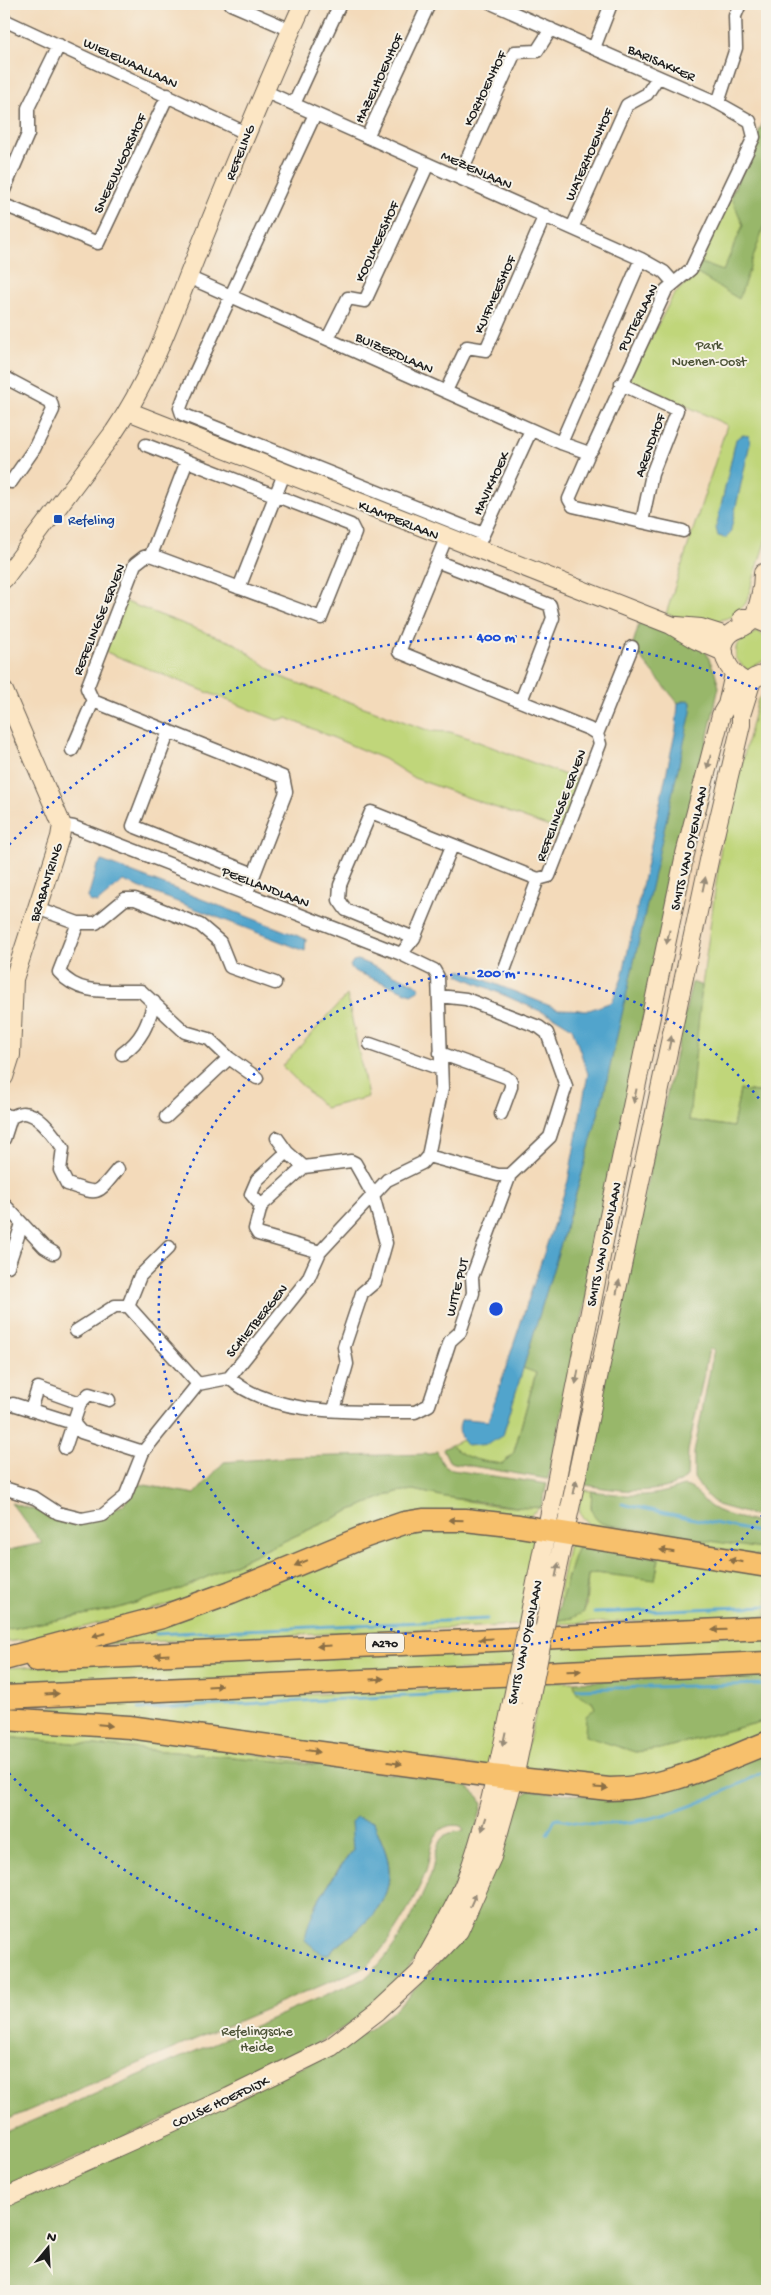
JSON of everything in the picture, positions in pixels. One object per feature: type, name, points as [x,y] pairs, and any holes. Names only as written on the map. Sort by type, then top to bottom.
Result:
[{"type":"highway","name":"A270","points":[[4,1660],[170,1614],[231,1592],[366,1536],[404,1523],[441,1519],[465,1520],[767,1566]]},
{"type":"highway","name":"A270","points":[[4,1660],[767,1628]]},
{"type":"highway","points":[[4,1697],[767,1663]]},
{"type":"highway","points":[[4,1719],[156,1730],[505,1777],[588,1787],[628,1789],[672,1780],[767,1743]]},
{"type":"main road","name":"REFELING","points":[[4,579],[128,411],[153,365],[246,133],[303,4]]},
{"type":"main road","name":"KLAMPERLAAN","points":[[128,411],[446,538],[480,542],[672,625],[701,628],[720,645]]},
{"type":"main road","points":[[761,680],[728,677],[720,645],[730,623],[755,620],[765,566]]},
{"type":"main road","name":"SMITS VAN OYENLAAN","points":[[505,1777],[530,1701],[549,1606],[556,1533],[604,1239],[686,854],[721,715],[727,705],[728,677]]},
{"type":"main road","name":"SMITS VAN OYENLAAN","points":[[505,1777],[512,1702],[532,1607],[556,1533],[741,725],[741,715],[761,680]]},
{"type":"main road","name":"BRABANTRING","points":[[4,1076],[11,1055],[14,979],[60,837],[62,825],[5,695]]},
{"type":"main road","name":"COLLSE HOEFDIJK","points":[[4,2198],[229,2097],[331,2047],[378,2011],[418,1974],[464,1884],[487,1815],[505,1777]]},
{"type":"street","points":[[231,4],[291,30]]},
{"type":"street","points":[[294,104],[340,4]]},
{"type":"street","name":"HAZELHOENHOF","points":[[367,137],[429,4]]},
{"type":"street","name":"BARISAKKER","points":[[493,4],[718,103],[750,121]]},
{"type":"street","points":[[594,48],[611,4]]},
{"type":"street","points":[[718,103],[736,48],[735,16],[740,4]]},
{"type":"street","name":"WIELEWAALLAAN","points":[[4,20],[246,133]]},
{"type":"street","name":"KORHOENHOF","points":[[460,177],[515,52],[537,51],[551,29]]},
{"type":"street","points":[[4,190],[28,134],[28,108],[59,45]]},
{"type":"street","name":"WATERHOENHOF","points":[[572,228],[627,105],[646,94],[658,77]]},
{"type":"street","name":"MEZENLAAN","points":[[264,91],[545,215],[664,272],[673,282]]},
{"type":"street","name":"SNEEUWGORSHOF","points":[[4,205],[98,242],[168,95]]},
{"type":"street","points":[[230,296],[315,114]]},
{"type":"street","name":"PUTTERLAAN","points":[[589,453],[659,303],[673,282],[691,269],[754,137],[750,121]]},
{"type":"street","name":"KOOLMEESHOF","points":[[328,338],[348,298],[365,301],[428,164]]},
{"type":"street","name":"KUIFMEESHOF","points":[[446,392],[467,347],[486,350],[545,215]]},
{"type":"street","name":"PUTTERLAAN","points":[[561,443],[640,260]]},
{"type":"street","name":"BUIZERDLAAN","points":[[188,277],[531,430],[589,453]]},
{"type":"street","name":"KLAMPERLAAN","points":[[230,296],[180,408],[182,414],[480,542]]},
{"type":"street","points":[[4,377],[51,402],[53,410],[34,449],[10,482]]},
{"type":"street","name":"ARENDHOF","points":[[621,384],[677,410],[652,474],[642,522]]},
{"type":"street","name":"HAVIKHOEK","points":[[480,542],[531,430]]},
{"type":"street","points":[[146,445],[275,494],[351,525],[355,533],[321,618],[151,555],[187,461]]},
{"type":"street","points":[[589,453],[569,499],[572,506],[682,532]]},
{"type":"street","points":[[240,588],[284,474]]},
{"type":"street","name":"REFELINGSE ERVEN","points":[[446,538],[399,652],[597,734]]},
{"type":"street","name":"REFELINGSE ERVEN","points":[[72,750],[93,701],[87,688],[135,564],[144,556],[151,555]]},
{"type":"street","points":[[436,562],[550,606],[553,618],[521,701]]},
{"type":"street","name":"REFELINGSE ERVEN","points":[[414,938],[346,910],[339,900],[340,885],[371,812],[538,879],[549,876],[600,744],[597,734],[632,647]]},
{"type":"street","points":[[93,701],[283,777],[286,792],[246,895]]},
{"type":"street","points":[[169,731],[133,826],[254,874]]},
{"type":"street","name":"PEELLANDLAAN","points":[[62,825],[74,827],[401,954],[434,970],[438,977],[438,996]]},
{"type":"street","points":[[401,954],[414,938],[452,846]]},
{"type":"street","name":"REFELINGSE ERVEN","points":[[506,968],[538,879]]},
{"type":"street","points":[[37,908],[78,923],[96,923],[125,899],[135,900],[200,926],[220,942],[230,967],[275,983]]},
{"type":"street","points":[[78,923],[59,972],[63,977],[73,985],[91,992],[141,991],[185,1032],[209,1040],[229,1058],[257,1078]]},
{"type":"street","points":[[438,996],[442,1088],[428,1156],[498,1175],[510,1175]]},
{"type":"street","name":"WITTE PUT","points":[[334,1410],[415,1412],[429,1405],[450,1341],[460,1332],[473,1293],[472,1277],[510,1175],[550,1136],[566,1086],[547,1033],[538,1027],[466,999],[438,996]]},
{"type":"street","points":[[122,1054],[130,1048],[147,1026],[154,1002]]},
{"type":"street","points":[[370,1044],[441,1069]]},
{"type":"street","points":[[440,1053],[506,1077],[511,1081],[511,1087],[501,1114]]},
{"type":"street","points":[[166,1118],[229,1058]]},
{"type":"street","points":[[4,1139],[7,1115],[23,1113],[36,1118],[50,1130],[62,1148],[60,1170],[67,1184],[94,1193],[100,1190],[118,1170]]},
{"type":"street","points":[[278,1138],[287,1152],[304,1167]]},
{"type":"street","points":[[261,1206],[251,1194],[257,1180],[287,1152]]},
{"type":"street","name":"SCHIETBERGEN","points":[[198,1384],[229,1378],[308,1279],[320,1252],[387,1180],[422,1163],[428,1156]]},
{"type":"street","points":[[229,1378],[242,1390],[295,1408],[334,1410],[347,1364],[344,1347],[362,1293],[375,1282],[386,1243],[373,1195],[355,1163],[350,1161],[304,1167],[261,1206],[255,1229],[258,1234],[320,1252]]},
{"type":"street","points":[[4,1204],[44,1247],[54,1252]]},
{"type":"street","points":[[8,1266],[22,1224]]},
{"type":"street","points":[[128,1306],[140,1276],[169,1247]]},
{"type":"street","points":[[4,1488],[35,1498],[58,1513],[82,1519],[103,1515],[125,1497],[143,1452],[198,1384],[128,1306],[115,1306],[76,1331]]},
{"type":"street","points":[[31,1410],[38,1388],[80,1402]]},
{"type":"street","points":[[65,1448],[80,1402],[89,1394],[109,1400]]},
{"type":"street","points":[[13,1404],[73,1423],[81,1432],[143,1452]]},
{"type":"green space","name":"Park Nuenen-Oost","points":[[767,114],[767,536],[746,603],[734,616],[708,624],[666,614],[727,425],[629,379],[673,296],[696,273]]},
{"type":"green space","points":[[767,114],[767,217],[739,299],[696,273],[701,263],[723,271],[743,225],[731,196]]},
{"type":"green space","points":[[121,600],[236,644],[281,677],[430,731],[450,732],[463,736],[586,783],[566,833],[414,778],[384,759],[287,718],[277,720],[101,650]]},
{"type":"green space","points":[[642,614],[705,650],[715,672],[719,687],[681,854],[548,1479],[454,1463],[449,1461],[443,1449],[451,1445],[468,1457],[503,1464],[514,1452],[536,1373],[523,1368],[581,1177],[687,700],[678,703],[632,647]]},
{"type":"green space","points":[[758,631],[767,640],[767,659],[747,670],[736,659],[736,647],[741,641]]},
{"type":"green space","points":[[767,690],[767,1093],[740,1090],[733,1127],[689,1120],[697,1023],[721,846],[758,699]]},
{"type":"green space","points":[[692,982],[702,986],[689,1120],[733,1127],[740,1090],[767,1093],[767,1519],[717,1505],[704,1493],[694,1478],[694,1453],[714,1349],[709,1349],[688,1451],[687,1477],[677,1484],[665,1488],[636,1491],[582,1484],[614,1330]]},
{"type":"green space","points":[[347,995],[368,1097],[325,1108],[282,1066]]},
{"type":"green space","points":[[523,1368],[536,1372],[514,1452],[503,1464],[468,1457],[456,1450],[451,1445],[462,1440],[468,1446],[503,1435]]},
{"type":"green space","points":[[437,1451],[442,1463],[452,1470],[547,1484],[541,1507],[524,1508],[445,1497],[414,1490],[396,1492],[351,1510],[181,1589],[119,1608],[4,1630],[4,1551],[42,1543],[11,1503],[83,1524],[123,1505],[139,1484],[195,1494],[224,1462],[291,1457],[431,1454]]},
{"type":"green space","points":[[684,1486],[692,1489],[707,1504],[717,1510],[738,1518],[767,1524],[767,1550],[603,1524],[593,1514],[592,1491],[649,1495]]},
{"type":"green space","points":[[414,1490],[494,1505],[541,1507],[527,1517],[452,1510],[194,1598],[43,1638],[4,1642],[4,1630],[119,1608],[181,1589],[351,1510],[396,1492]]},
{"type":"green space","points":[[581,1490],[592,1491],[591,1508],[767,1550],[767,1557],[594,1527],[585,1520],[580,1512]]},
{"type":"green space","points":[[423,1526],[539,1536],[521,1625],[79,1645]]},
{"type":"green space","points":[[569,1543],[767,1570],[767,1616],[554,1624],[555,1621],[572,1618],[586,1608],[588,1575],[595,1573],[655,1579],[659,1559],[568,1575],[564,1597],[560,1600],[558,1597]]},
{"type":"green space","points":[[583,1547],[659,1558],[655,1580],[595,1573],[588,1575],[584,1612],[572,1618],[555,1621],[574,1556],[577,1549]]},
{"type":"green space","points":[[767,1634],[767,1657],[4,1691],[4,1668],[463,1645]]},
{"type":"green space","points":[[767,1675],[767,1720],[660,1749],[635,1752],[585,1736],[586,1716],[595,1708],[592,1702],[577,1693],[574,1682]]},
{"type":"green space","points":[[574,1682],[635,1752],[660,1749],[767,1720],[767,1739],[632,1784],[522,1769],[543,1683]]},
{"type":"green space","points":[[508,1685],[493,1768],[4,1709]]},
{"type":"green space","points":[[4,1724],[103,1731],[334,1766],[4,1737]]},
{"type":"green space","name":"Refelingsche Heide","points":[[4,1737],[334,1766],[464,1784],[479,1797],[482,1804],[471,1854],[423,1949],[402,1977],[354,2021],[280,2067],[4,2191],[4,2133],[364,1979],[385,1958],[411,1918],[432,1872],[436,1850],[440,1841],[448,1834],[464,1830],[461,1826],[447,1826],[434,1838],[426,1871],[416,1894],[383,1948],[367,1966],[4,2121]],"holes":[[[374,1823],[389,1864],[388,1884],[384,1897],[378,1908],[360,1928],[328,1954],[315,1906],[336,1872]]]},
{"type":"green space","name":"Refelingsche Heide","points":[[767,1753],[767,2291],[4,2291],[4,2204],[338,2050],[390,2014],[447,1955],[517,1800],[530,1790],[588,1796]]},
{"type":"water","points":[[743,435],[749,436],[750,443],[730,534],[726,538],[718,536],[716,528],[736,439]]},
{"type":"water","points":[[688,700],[691,702],[691,712],[604,1093],[581,1177],[503,1435],[489,1444],[467,1446],[460,1434],[461,1420],[488,1421],[568,1181],[588,1074],[572,1028],[556,1018],[458,975],[460,970],[558,1009],[589,1010],[612,1002],[622,978],[676,729],[678,703]]},
{"type":"water","points":[[102,861],[306,939],[305,951],[123,881],[97,903],[89,901],[88,897],[97,866]]},
{"type":"water","points":[[358,960],[416,984],[420,989],[411,994],[354,971],[350,966],[353,961]]},
{"type":"water","points":[[356,1817],[374,1822],[387,1858],[389,1870],[388,1884],[378,1908],[360,1928],[328,1954],[320,1953],[305,1940],[308,1927],[323,1892],[353,1850],[351,1822]]},
{"type":"waterway","points":[[622,1504],[767,1534]]},
{"type":"waterway","points":[[594,1613],[767,1606]]},
{"type":"waterway","points":[[156,1634],[487,1619]]},
{"type":"waterway","points":[[577,1689],[767,1684]]},
{"type":"waterway","points":[[139,1709],[470,1693]]},
{"type":"waterway","points":[[547,1834],[555,1820],[559,1819],[614,1824],[667,1814],[717,1795],[767,1770]]},
{"type":"place","name":"Refeling","points":[[58,519]]}]
